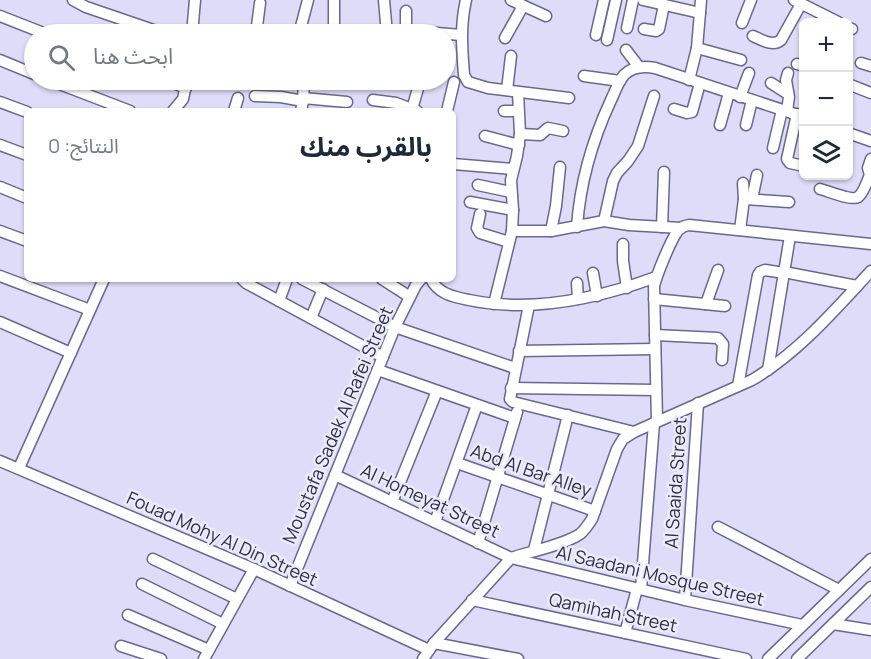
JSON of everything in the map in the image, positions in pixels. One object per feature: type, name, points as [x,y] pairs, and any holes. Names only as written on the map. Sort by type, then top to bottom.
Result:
[{"type":"street","points":[[73,0],[88,3],[140,24]]},
{"type":"street","points":[[193,24],[195,0]]},
{"type":"street","points":[[301,24],[306,0]]},
{"type":"street","points":[[334,0],[334,24]]},
{"type":"street","points":[[384,0],[386,24]]},
{"type":"street","points":[[466,0],[461,35],[466,80],[488,88],[569,98]]},
{"type":"street","points":[[511,0],[546,16]]},
{"type":"street","points":[[596,35],[604,0]]},
{"type":"street","points":[[607,40],[615,0]]},
{"type":"street","points":[[627,28],[633,0]]},
{"type":"street","points":[[643,0],[700,13]]},
{"type":"street","points":[[674,109],[687,113],[692,112],[700,0]]},
{"type":"street","points":[[742,23],[751,0]]},
{"type":"street","points":[[753,36],[772,44],[781,40],[798,2],[830,18]]},
{"type":"street","points":[[257,24],[260,3]]},
{"type":"street","points":[[644,29],[658,30],[664,5]]},
{"type":"street","points":[[505,39],[523,6]]},
{"type":"street","points":[[405,24],[406,11]]},
{"type":"street","points":[[0,16],[24,25]]},
{"type":"street","points":[[456,35],[461,35]]},
{"type":"street","points":[[698,48],[741,60]]},
{"type":"street","points":[[626,50],[639,67]]},
{"type":"street","points":[[494,304],[510,236],[513,210],[511,192],[513,169],[520,139],[511,56]]},
{"type":"street","points":[[0,60],[24,70]]},
{"type":"street","points":[[577,227],[578,205],[586,166],[620,81],[631,70],[647,66],[655,68],[792,113]]},
{"type":"street","points":[[788,73],[786,84],[792,113],[788,159],[790,163],[799,165]]},
{"type":"street","points":[[740,97],[749,74]]},
{"type":"street","points":[[584,76],[620,81]]},
{"type":"street","points":[[771,83],[788,94]]},
{"type":"street","points":[[853,86],[871,93]]},
{"type":"street","points":[[75,90],[122,108]]},
{"type":"street","points":[[179,108],[185,90]]},
{"type":"street","points":[[414,108],[418,90]]},
{"type":"street","points":[[448,108],[452,90]]},
{"type":"street","points":[[720,125],[729,93]]},
{"type":"street","points":[[255,96],[281,97],[302,103],[345,105]]},
{"type":"street","points":[[604,221],[613,181],[638,146],[654,96]]},
{"type":"street","points":[[235,108],[238,98]]},
{"type":"street","points":[[373,100],[408,108]]},
{"type":"street","points":[[746,125],[752,100]]},
{"type":"street","points":[[0,102],[24,111]]},
{"type":"street","points":[[504,111],[518,111]]},
{"type":"street","points":[[773,148],[792,113]]},
{"type":"street","points":[[485,136],[520,139],[540,135],[548,128],[563,131]]},
{"type":"street","points":[[853,134],[871,141]]},
{"type":"street","points":[[0,145],[24,155]]},
{"type":"street","points":[[820,189],[857,197],[870,177],[868,168],[871,159]]},
{"type":"street","points":[[456,164],[513,169]]},
{"type":"street","points":[[550,231],[561,167]]},
{"type":"street","points":[[662,227],[664,172]]},
{"type":"street","points":[[740,230],[757,176]]},
{"type":"street","points":[[743,183],[748,199]]},
{"type":"street","points":[[478,185],[511,192]]},
{"type":"street","points":[[0,188],[24,197]]},
{"type":"street","points":[[748,199],[789,202]]},
{"type":"street","points":[[470,202],[513,210]]},
{"type":"street","points":[[480,214],[477,228],[480,233],[510,236],[604,221],[628,225],[681,228],[690,225],[871,244]]},
{"type":"street","points":[[625,633],[639,589],[655,422],[654,299],[656,278],[675,235],[681,228]]},
{"type":"street","points":[[0,231],[24,240]]},
{"type":"street","points":[[768,370],[790,236]]},
{"type":"street","points":[[623,244],[627,288]]},
{"type":"street","points":[[706,304],[718,270]]},
{"type":"street","points":[[738,386],[759,273],[765,270],[784,272],[857,286]]},
{"type":"street","points":[[429,651],[510,558],[569,539],[579,535],[586,528],[592,519],[623,439],[768,370],[832,313],[871,271]]},
{"type":"street","points":[[593,273],[597,296]]},
{"type":"street","points":[[0,276],[90,310]]},
{"type":"street","points":[[432,282],[435,287],[446,294],[463,299],[494,304],[529,304],[597,296],[656,278]]},
{"type":"street","points":[[20,468],[103,282]]},
{"type":"street","points":[[245,282],[383,357]]},
{"type":"street","points":[[279,301],[286,282]]},
{"type":"street","points":[[308,282],[395,327],[515,368]]},
{"type":"street","points":[[387,282],[410,297]]},
{"type":"street","name":"Moustafa Sadek Al Rafei Street","points":[[290,586],[395,327],[418,282]]},
{"type":"street","points":[[577,283],[578,299]]},
{"type":"street","points":[[311,318],[323,290]]},
{"type":"street","points":[[654,299],[725,306]]},
{"type":"street","points":[[529,304],[510,399],[513,402],[634,432]]},
{"type":"street","points":[[0,322],[71,352]]},
{"type":"street","points":[[655,335],[716,337],[721,339],[723,344],[722,360]]},
{"type":"street","points":[[519,351],[655,350]]},
{"type":"street","points":[[378,370],[515,418]]},
{"type":"street","points":[[511,388],[656,390]]},
{"type":"street","points":[[392,502],[437,391]]},
{"type":"street","points":[[478,543],[520,403]]},
{"type":"street","name":"Al Saaida Street","points":[[685,600],[698,403]]},
{"type":"street","points":[[435,522],[477,405]]},
{"type":"street","points":[[534,550],[568,415]]},
{"type":"street","name":"Fouad Mohy Al Din Street","points":[[0,461],[254,569],[429,651],[518,659]]},
{"type":"street","name":"Abd Al Bar Alley","points":[[457,463],[595,511]]},
{"type":"street","name":"Al Homeyat Street","points":[[335,475],[510,558]]},
{"type":"street","points":[[718,527],[839,590]]},
{"type":"street","name":"Al Saadani Mosque Street","points":[[510,558],[802,625]]},
{"type":"street","points":[[153,559],[237,599]]},
{"type":"street","points":[[768,659],[871,559]]},
{"type":"street","points":[[128,615],[206,655],[254,569]]},
{"type":"street","points":[[142,584],[223,624]]},
{"type":"street","points":[[797,659],[869,592]]},
{"type":"street","name":"Qamihah Street","points":[[472,600],[746,659]]},
{"type":"street","points":[[833,624],[871,630]]},
{"type":"street","points":[[121,646],[160,659]]}]
